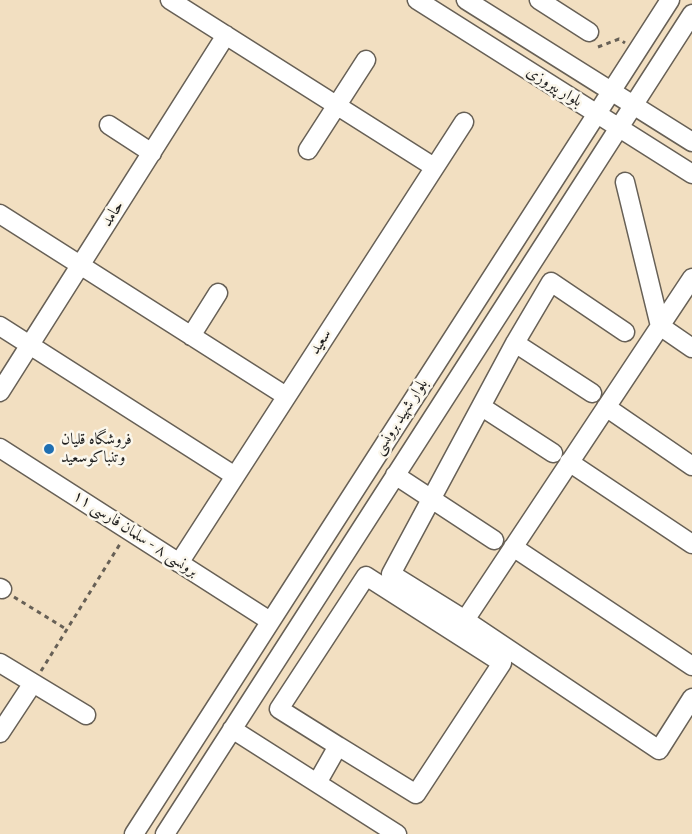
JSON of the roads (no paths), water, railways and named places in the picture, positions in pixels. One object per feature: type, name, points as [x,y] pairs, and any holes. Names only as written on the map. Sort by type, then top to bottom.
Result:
[{"type":"street","points":[[170,0],[434,167]]},
{"type":"street","name":"بلوار پیروزی","points":[[417,0],[692,174]]},
{"type":"street","name":"بلوار پیروزی","points":[[466,0],[692,142]]},
{"type":"street","points":[[539,0],[589,32]]},
{"type":"street","name":"بلوار شهید برونسی","points":[[134,834],[670,0]]},
{"type":"street","name":"بلوار شهید برونسی","points":[[165,834],[692,14]]},
{"type":"street","name":"حامد","points":[[0,392],[226,35]]},
{"type":"street","points":[[308,150],[366,60]]},
{"type":"street","name":"سعید","points":[[178,563],[464,122]]},
{"type":"street","points":[[109,124],[152,153]]},
{"type":"street","points":[[625,182],[660,326],[692,348]]},
{"type":"street","points":[[0,214],[286,396]]},
{"type":"street","points":[[465,620],[692,278]]},
{"type":"street","points":[[625,332],[551,282],[515,343],[433,500],[391,574],[465,620],[659,750],[692,698]]},
{"type":"street","points":[[191,336],[218,292]]},
{"type":"street","points":[[0,326],[235,476]]},
{"type":"street","points":[[515,343],[592,393]]},
{"type":"street","points":[[482,407],[553,453]]},
{"type":"street","points":[[606,407],[692,466]]},
{"type":"street","name":"برونسی ۸ - سلمان فارسی ۱۱","points":[[0,448],[270,621]]},
{"type":"street","points":[[569,462],[692,544]]},
{"type":"street","points":[[395,475],[494,540]]},
{"type":"street","points":[[513,547],[692,666]]},
{"type":"street","points":[[366,576],[502,663],[416,794],[338,746],[279,709],[366,576]]},
{"type":"street","points":[[0,663],[86,715]]},
{"type":"street","points":[[0,734],[33,683]]},
{"type":"street","points":[[232,729],[397,834]]},
{"type":"street","points":[[317,783],[338,746]]},
{"type":"place","name":"فروشگاه قلیان وتنباکوسعید","points":[[49,449]]}]
